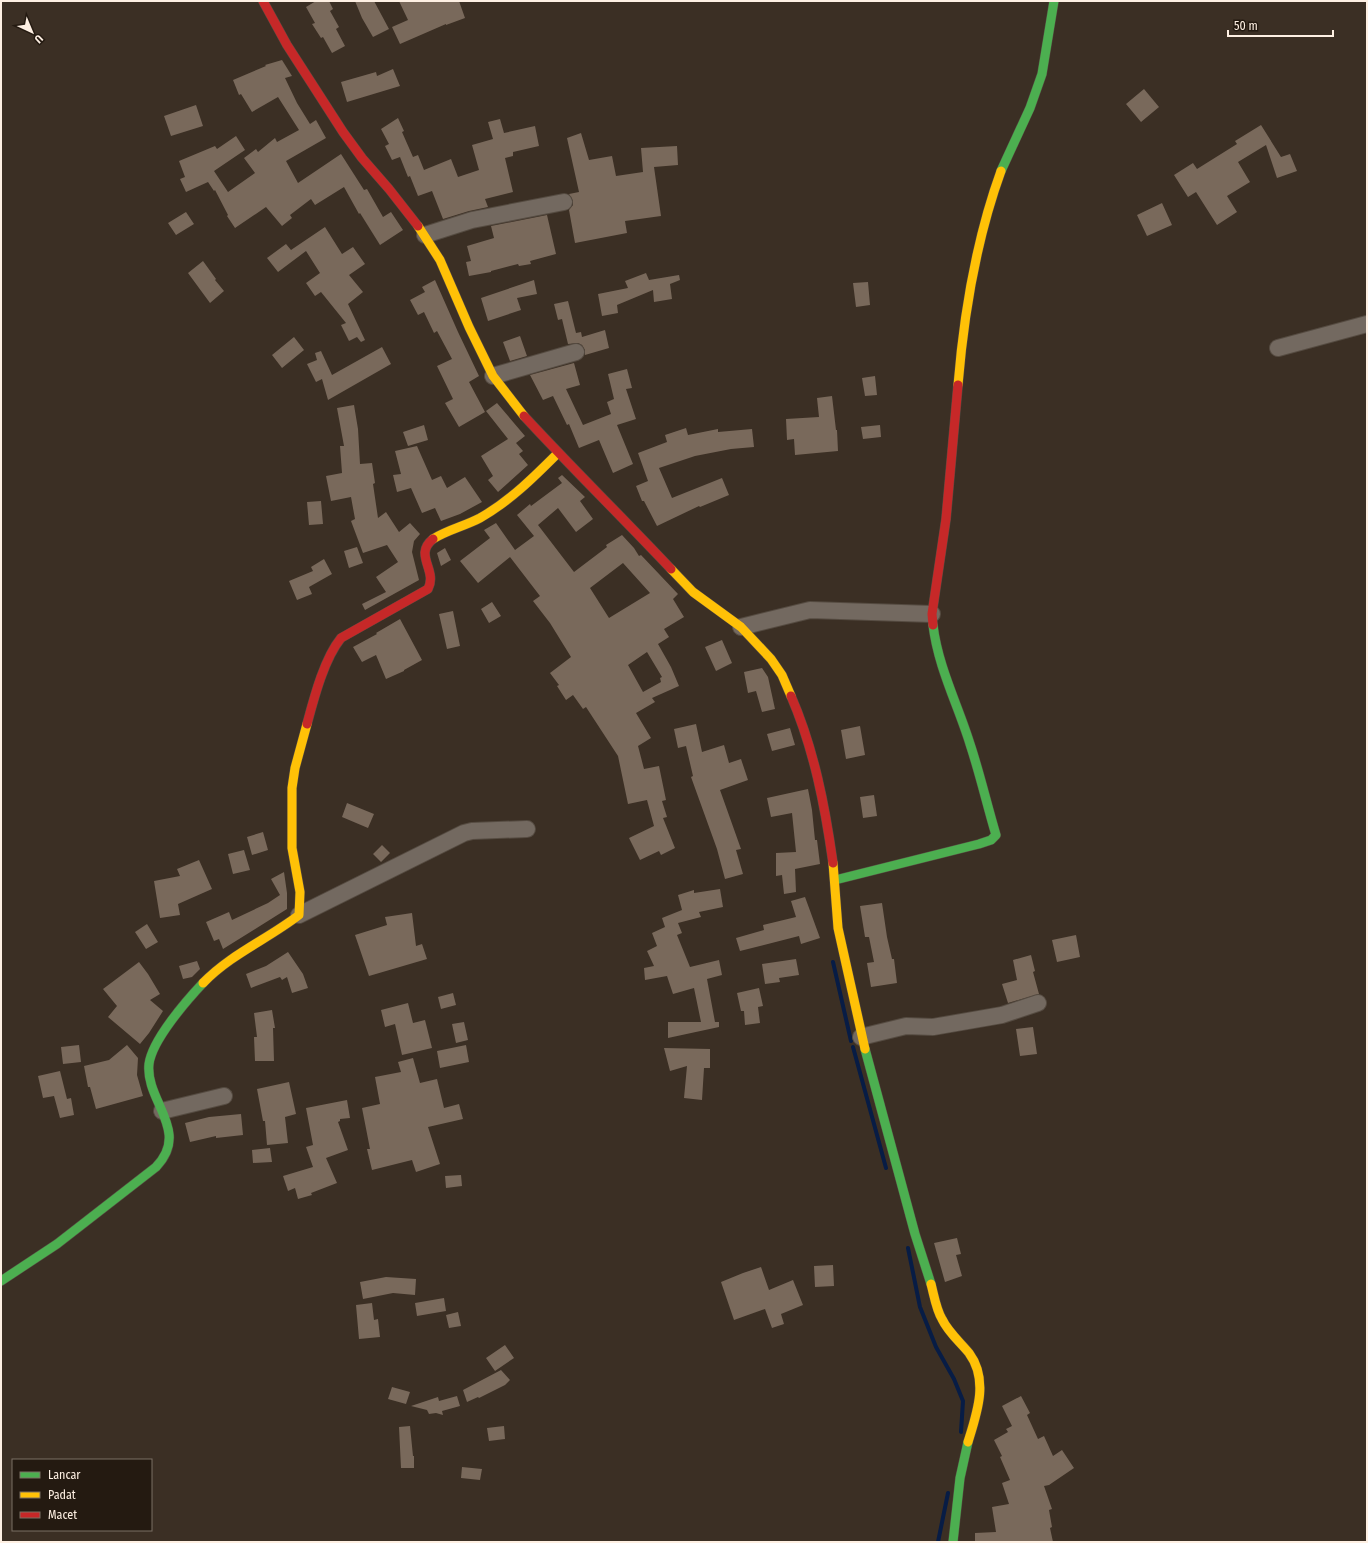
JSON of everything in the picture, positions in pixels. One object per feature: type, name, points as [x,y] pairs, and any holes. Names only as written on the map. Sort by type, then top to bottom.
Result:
[{"type":"street","points":[[263,1],[287,45],[343,132],[362,158],[426,235],[440,260],[469,327],[493,376],[523,415],[558,453],[625,520],[693,592],[741,627],[771,659],[788,687],[798,712],[820,787],[826,814],[835,880],[838,928],[862,1037],[915,1234],[941,1318],[945,1326],[972,1358],[978,1372],[980,1387],[976,1418],[964,1457],[953,1542]]},
{"type":"street","points":[[835,880],[980,844],[991,840],[996,835],[970,744],[944,671],[935,639],[932,614],[946,519],[960,360],[967,305],[977,250],[990,200],[1003,164],[1030,108],[1042,74],[1054,1]]},
{"type":"street","points":[[426,235],[472,220],[564,202]]},
{"type":"street","points":[[1278,348],[1367,324]]},
{"type":"street","points":[[493,376],[576,352]]},
{"type":"street","points":[[299,915],[300,892],[292,848],[292,788],[295,768],[309,715],[333,648],[342,638],[428,588],[432,578],[424,550],[427,543],[434,538],[462,527],[497,508],[522,489],[558,453]]},
{"type":"street","points":[[741,627],[810,610],[932,614]]},
{"type":"street","points":[[1,1281],[57,1244],[162,1161],[170,1145],[162,1111],[154,1090],[149,1068],[152,1054],[163,1034],[214,970],[281,929],[299,915],[464,833],[472,831],[527,828]]},
{"type":"street","points":[[862,1037],[906,1026],[932,1027],[1002,1015],[1038,1003]]},
{"type":"street","points":[[162,1111],[224,1096]]},
{"type":"building","points":[[316,1],[329,1],[333,9],[330,11],[339,27],[336,29],[345,46],[332,53],[323,37],[321,38],[312,24],[315,23],[306,7]]},
{"type":"building","points":[[355,1],[374,1],[389,29],[373,37],[362,18]]},
{"type":"building","points":[[399,1],[459,1],[465,18],[446,24],[400,44],[392,27],[408,20]]},
{"type":"building","points":[[282,60],[292,76],[285,78],[297,103],[310,124],[316,120],[326,138],[286,161],[298,183],[341,154],[364,190],[367,189],[383,217],[391,212],[403,230],[380,245],[360,213],[359,214],[344,187],[315,205],[311,199],[290,215],[292,218],[282,226],[266,207],[235,228],[227,216],[228,215],[215,190],[214,191],[208,182],[186,192],[180,179],[185,177],[179,161],[215,146],[217,149],[236,136],[245,150],[214,171],[228,192],[255,173],[244,158],[256,149],[258,152],[275,138],[277,142],[299,130],[278,97],[252,112],[241,94],[239,95],[233,80],[266,66],[265,65]]},
{"type":"building","points":[[393,69],[400,86],[347,102],[341,82],[376,72],[377,76]]},
{"type":"building","points":[[1144,89],[1159,107],[1141,122],[1126,104]]},
{"type":"building","points":[[196,105],[203,126],[171,136],[164,116]]},
{"type":"building","points":[[398,118],[404,131],[402,132],[413,157],[418,155],[424,170],[451,159],[458,177],[479,170],[472,145],[493,139],[488,122],[500,119],[504,133],[535,126],[539,146],[513,152],[513,156],[505,158],[513,192],[485,199],[488,207],[443,219],[432,191],[418,196],[400,157],[392,160],[385,146],[389,144],[381,129]]},
{"type":"building","points":[[1261,125],[1281,157],[1290,154],[1297,171],[1277,178],[1266,145],[1238,162],[1250,182],[1227,196],[1237,212],[1217,225],[1196,192],[1188,197],[1174,175],[1193,163],[1197,169],[1237,144],[1235,141]]},
{"type":"building","points":[[581,133],[589,160],[612,156],[616,176],[643,172],[641,148],[677,146],[678,165],[654,167],[661,216],[625,221],[627,233],[575,243],[569,210],[573,205],[573,201],[569,194],[579,192],[567,138]]},
{"type":"building","points":[[1162,203],[1172,225],[1147,236],[1137,215]]},
{"type":"building","points":[[186,212],[194,224],[176,235],[168,223]]},
{"type":"building","points":[[547,215],[556,254],[530,261],[531,264],[519,266],[518,264],[491,272],[469,276],[466,262],[471,261],[467,246],[494,238],[491,226]]},
{"type":"building","points":[[325,227],[342,254],[353,247],[365,264],[349,275],[363,292],[348,304],[365,340],[361,342],[357,337],[349,341],[341,325],[346,323],[321,292],[315,296],[306,283],[320,273],[306,251],[278,272],[267,258],[286,244],[291,250]]},
{"type":"building","points":[[203,261],[224,291],[210,303],[188,273]]},
{"type":"building","points":[[646,273],[649,280],[679,275],[680,280],[670,284],[672,299],[654,302],[653,290],[617,305],[618,313],[602,316],[598,294],[628,288],[625,281]]},
{"type":"building","points":[[435,280],[479,376],[469,382],[485,412],[459,427],[445,403],[453,399],[437,366],[452,359],[437,331],[434,333],[424,312],[418,315],[410,300],[425,292],[422,287]]},
{"type":"building","points":[[534,280],[537,294],[517,298],[521,310],[488,321],[481,298]]},
{"type":"building","points":[[868,282],[870,305],[856,307],[853,283]]},
{"type":"building","points":[[568,301],[576,333],[581,332],[582,337],[605,330],[609,348],[585,355],[585,350],[582,345],[578,343],[568,344],[562,319],[558,320],[554,304]]},
{"type":"building","points":[[520,336],[527,356],[510,361],[503,342]]},
{"type":"building","points":[[294,337],[304,350],[282,368],[272,355]]},
{"type":"building","points":[[382,347],[391,364],[328,400],[322,379],[316,382],[307,364],[317,360],[315,353],[321,351],[332,375]]},
{"type":"building","points":[[574,363],[580,385],[566,389],[583,425],[611,414],[607,402],[614,399],[608,374],[627,369],[632,388],[626,389],[636,419],[617,425],[633,464],[613,473],[599,440],[579,448],[569,424],[567,425],[553,396],[543,400],[530,375]]},
{"type":"building","points":[[875,376],[877,395],[865,396],[862,378]]},
{"type":"building","points":[[832,396],[837,430],[838,451],[795,455],[794,439],[787,440],[786,419],[819,417],[817,398]]},
{"type":"building","points":[[497,403],[525,436],[516,443],[523,451],[519,454],[528,465],[498,492],[488,480],[493,476],[481,456],[508,439],[486,411]]},
{"type":"building","points":[[354,405],[358,429],[360,464],[372,463],[375,483],[373,484],[378,518],[386,512],[399,532],[410,523],[420,534],[414,541],[412,552],[419,580],[365,610],[362,604],[386,592],[376,577],[398,562],[387,545],[363,553],[351,521],[355,519],[351,497],[331,501],[326,476],[342,473],[340,446],[344,446],[337,408]]},
{"type":"building","points":[[424,425],[428,440],[408,446],[403,432]]},
{"type":"building","points":[[880,425],[881,437],[863,439],[861,427]]},
{"type":"building","points":[[686,428],[688,435],[718,429],[718,432],[752,429],[754,447],[731,449],[695,456],[659,468],[672,498],[722,478],[729,495],[700,507],[699,506],[657,526],[644,501],[642,501],[636,486],[648,481],[638,453],[667,442],[665,435]]},
{"type":"building","points":[[417,446],[432,480],[441,476],[447,488],[465,477],[482,502],[460,514],[441,521],[435,508],[422,513],[411,488],[397,492],[393,475],[401,474],[395,451]]},
{"type":"building","points":[[562,475],[585,497],[580,501],[593,519],[576,532],[558,508],[538,525],[574,572],[607,547],[606,545],[622,535],[639,556],[641,555],[678,594],[673,599],[684,617],[664,629],[669,637],[658,644],[671,667],[679,686],[652,698],[655,702],[636,713],[651,738],[638,746],[644,769],[659,766],[666,800],[662,801],[667,817],[663,818],[675,848],[661,855],[659,851],[640,860],[629,838],[654,826],[647,800],[628,804],[618,756],[586,707],[583,709],[573,695],[566,700],[557,686],[559,685],[550,673],[571,657],[550,623],[533,601],[540,596],[510,557],[478,583],[460,561],[490,538],[484,530],[496,523],[515,550],[534,536],[517,515],[530,504],[531,506],[562,483],[558,478]],"holes":[[[623,563],[650,593],[609,618],[590,588]],[[647,652],[662,677],[660,678],[661,682],[643,692],[628,665]]]},
{"type":"building","points":[[321,501],[323,524],[309,525],[307,502]]},
{"type":"building","points":[[357,547],[363,563],[349,568],[344,551]]},
{"type":"building","points":[[445,548],[451,560],[441,566],[437,553]]},
{"type":"building","points":[[324,559],[332,574],[309,587],[312,594],[297,600],[289,581],[313,571],[311,567]]},
{"type":"building","points":[[492,602],[501,616],[489,623],[481,609]]},
{"type":"building","points":[[453,611],[460,646],[447,649],[439,614]]},
{"type":"building","points":[[400,619],[422,660],[404,671],[386,679],[376,655],[362,662],[353,647]]},
{"type":"building","points":[[722,640],[732,663],[716,671],[705,647]]},
{"type":"building","points":[[762,668],[768,677],[775,709],[762,712],[756,691],[748,693],[744,672]]},
{"type":"building","points":[[696,724],[702,752],[724,745],[729,763],[741,759],[748,780],[720,790],[741,849],[736,850],[743,874],[725,879],[717,849],[691,777],[693,776],[686,746],[678,748],[674,729]]},
{"type":"building","points":[[860,726],[865,755],[846,759],[841,730]]},
{"type":"building","points":[[790,728],[795,745],[772,751],[767,734]]},
{"type":"building","points":[[808,789],[820,864],[795,869],[796,892],[784,894],[782,875],[776,876],[776,853],[796,852],[792,813],[771,817],[767,798]]},
{"type":"building","points":[[874,795],[877,816],[863,818],[860,797]]},
{"type":"building","points":[[347,803],[374,814],[368,828],[342,817]]},
{"type":"building","points":[[263,832],[268,850],[252,855],[247,837]]},
{"type":"building","points":[[382,845],[390,853],[381,862],[373,854]]},
{"type":"building","points":[[244,850],[250,870],[233,874],[228,854]]},
{"type":"building","points":[[199,860],[212,889],[178,904],[180,915],[160,918],[154,881],[180,876],[177,869]]},
{"type":"building","points":[[284,872],[287,893],[287,909],[223,949],[219,939],[214,941],[206,922],[229,912],[232,920],[268,903],[280,895],[271,879]]},
{"type":"building","points":[[720,889],[723,907],[699,912],[701,917],[678,923],[682,933],[677,935],[690,967],[719,960],[722,975],[707,979],[715,1022],[719,1022],[719,1027],[668,1038],[668,1022],[701,1022],[694,988],[673,994],[667,976],[645,980],[644,968],[654,966],[647,951],[657,946],[652,933],[665,927],[662,918],[682,910],[678,895],[694,890],[694,893]]},
{"type":"building","points":[[805,897],[820,938],[801,944],[799,936],[740,951],[736,938],[764,930],[763,925],[796,917],[791,901]]},
{"type":"building","points":[[882,903],[887,937],[892,959],[894,959],[897,983],[871,987],[867,963],[874,962],[869,937],[865,937],[860,906]]},
{"type":"building","points":[[412,913],[416,946],[422,944],[427,959],[369,976],[355,935],[387,925],[385,917]]},
{"type":"building","points":[[147,924],[158,942],[146,949],[135,932]]},
{"type":"building","points":[[1076,935],[1080,957],[1057,962],[1052,940]]},
{"type":"building","points":[[288,952],[303,974],[308,988],[292,993],[287,977],[282,980],[280,977],[251,988],[246,974],[266,966]]},
{"type":"building","points":[[1031,955],[1035,971],[1033,972],[1039,994],[1008,1003],[1002,984],[1017,980],[1013,960]]},
{"type":"building","points":[[796,959],[799,975],[779,978],[780,982],[765,984],[762,964]]},
{"type":"building","points":[[197,961],[200,969],[192,977],[183,979],[179,966]]},
{"type":"building","points":[[139,962],[160,994],[150,1000],[163,1011],[140,1044],[108,1017],[117,1006],[103,989]]},
{"type":"building","points":[[759,988],[763,1006],[758,1007],[760,1023],[745,1025],[744,1011],[741,1011],[737,993]]},
{"type":"building","points":[[453,993],[456,1005],[441,1009],[438,997]]},
{"type":"building","points":[[408,1003],[413,1023],[425,1020],[432,1048],[402,1055],[395,1024],[385,1027],[381,1010]]},
{"type":"building","points":[[272,1010],[275,1028],[273,1028],[274,1061],[255,1061],[254,1037],[257,1037],[254,1013]]},
{"type":"building","points":[[464,1022],[468,1040],[456,1043],[452,1024]]},
{"type":"building","points":[[1033,1027],[1037,1054],[1020,1056],[1016,1029]]},
{"type":"building","points":[[79,1045],[81,1062],[63,1064],[61,1047]]},
{"type":"building","points":[[127,1045],[138,1058],[137,1075],[143,1096],[96,1109],[90,1087],[88,1087],[84,1066],[109,1060]]},
{"type":"building","points":[[466,1045],[469,1062],[440,1068],[437,1051]]},
{"type":"building","points":[[664,1048],[710,1049],[710,1068],[704,1068],[702,1100],[684,1098],[687,1066],[670,1071]]},
{"type":"building","points":[[413,1058],[420,1083],[437,1079],[444,1108],[459,1104],[463,1119],[428,1127],[440,1164],[416,1172],[412,1160],[372,1170],[367,1149],[370,1149],[362,1108],[380,1104],[375,1077],[401,1072],[398,1062]]},
{"type":"building","points":[[60,1071],[67,1099],[71,1098],[74,1115],[60,1118],[54,1096],[43,1098],[38,1076]]},
{"type":"building","points":[[289,1082],[296,1114],[285,1117],[288,1143],[267,1145],[265,1121],[263,1121],[257,1089]]},
{"type":"building","points":[[347,1100],[350,1118],[340,1119],[338,1122],[348,1150],[326,1158],[337,1183],[311,1193],[312,1195],[298,1199],[295,1188],[288,1191],[283,1176],[313,1167],[306,1147],[313,1145],[306,1108]]},
{"type":"building","points":[[241,1114],[243,1135],[216,1138],[216,1136],[190,1142],[185,1123],[209,1117]]},
{"type":"building","points":[[270,1148],[272,1162],[253,1163],[252,1150]]},
{"type":"building","points":[[461,1175],[462,1186],[446,1188],[445,1176]]},
{"type":"building","points":[[957,1238],[961,1254],[956,1255],[962,1276],[945,1282],[934,1243]]},
{"type":"building","points":[[833,1265],[834,1286],[815,1287],[814,1266]]},
{"type":"building","points":[[761,1267],[769,1290],[793,1280],[803,1305],[781,1314],[784,1324],[772,1328],[765,1309],[734,1320],[721,1282]]},
{"type":"building","points":[[386,1277],[416,1279],[415,1295],[393,1293],[363,1299],[360,1282]]},
{"type":"building","points":[[444,1298],[446,1311],[417,1316],[415,1303]]},
{"type":"building","points":[[372,1303],[374,1320],[378,1319],[380,1337],[359,1339],[356,1305]]},
{"type":"building","points":[[458,1312],[461,1326],[449,1328],[446,1315]]},
{"type":"building","points":[[505,1345],[514,1358],[495,1371],[486,1358]]},
{"type":"building","points":[[501,1370],[510,1380],[505,1385],[479,1398],[478,1397],[467,1402],[463,1390]]},
{"type":"building","points":[[392,1387],[410,1392],[406,1404],[388,1399]]},
{"type":"building","points":[[457,1396],[460,1406],[442,1411],[443,1415],[436,1413],[429,1414],[427,1410],[411,1406],[438,1397],[439,1401]]},
{"type":"building","points":[[1021,1396],[1030,1413],[1027,1415],[1038,1439],[1044,1436],[1053,1456],[1062,1450],[1074,1468],[1049,1485],[1044,1486],[1052,1509],[1049,1510],[1052,1527],[1050,1528],[1053,1542],[975,1542],[975,1533],[996,1532],[992,1507],[1009,1504],[1002,1483],[1010,1480],[1000,1457],[1002,1456],[994,1440],[1008,1432],[1006,1429],[1012,1426],[1002,1406]]},
{"type":"building","points":[[410,1426],[414,1468],[401,1468],[399,1427]]},
{"type":"building","points":[[504,1426],[505,1439],[489,1441],[487,1428]]},
{"type":"building","points":[[462,1467],[482,1469],[480,1480],[461,1478]]},
{"type":"waterway","points":[[833,962],[851,1041]]},
{"type":"waterway","points":[[853,1047],[886,1168]]},
{"type":"waterway","points":[[908,1248],[920,1307],[936,1347],[954,1379],[963,1401],[961,1432]]},
{"type":"waterway","points":[[938,1542],[948,1493]]},
{"type":"traffic: fast","points":[[1001,171],[1030,108],[1042,74],[1054,1]]},
{"type":"traffic: fast","points":[[835,880],[979,844],[991,840],[996,835],[974,755],[939,656],[933,625]]},
{"type":"traffic: fast","points":[[1,1281],[57,1244],[156,1167],[166,1154],[169,1141],[168,1128],[153,1091],[149,1064],[156,1044],[163,1032],[188,999],[203,983]]},
{"type":"traffic: fast","points":[[865,1049],[915,1234],[931,1284]]},
{"type":"traffic: fast","points":[[953,1542],[960,1478],[968,1442]]},
{"type":"traffic: slow","points":[[958,385],[972,276],[992,197],[1001,171]]},
{"type":"traffic: slow","points":[[418,226],[440,260],[469,327],[493,376],[524,416]]},
{"type":"traffic: slow","points":[[433,539],[474,521],[491,511],[521,488],[558,453]]},
{"type":"traffic: slow","points":[[671,569],[693,592],[741,627],[771,659],[782,675],[791,696]]},
{"type":"traffic: slow","points":[[203,983],[225,964],[299,915],[300,892],[292,848],[292,788],[295,768],[307,724]]},
{"type":"traffic: slow","points":[[833,863],[838,928],[865,1049]]},
{"type":"traffic: slow","points":[[931,1284],[940,1315],[947,1328],[969,1353],[979,1374],[980,1385],[978,1408],[968,1442]]},
{"type":"traffic: jam","points":[[263,1],[287,45],[343,132],[362,158],[418,226]]},
{"type":"traffic: jam","points":[[933,625],[932,614],[946,519],[958,385]]},
{"type":"traffic: jam","points":[[524,416],[671,569]]},
{"type":"traffic: jam","points":[[307,724],[316,691],[325,668],[341,638],[428,589],[430,575],[425,557],[425,551],[427,545],[433,539]]},
{"type":"traffic: jam","points":[[791,696],[806,736],[818,778],[833,863]]}]
